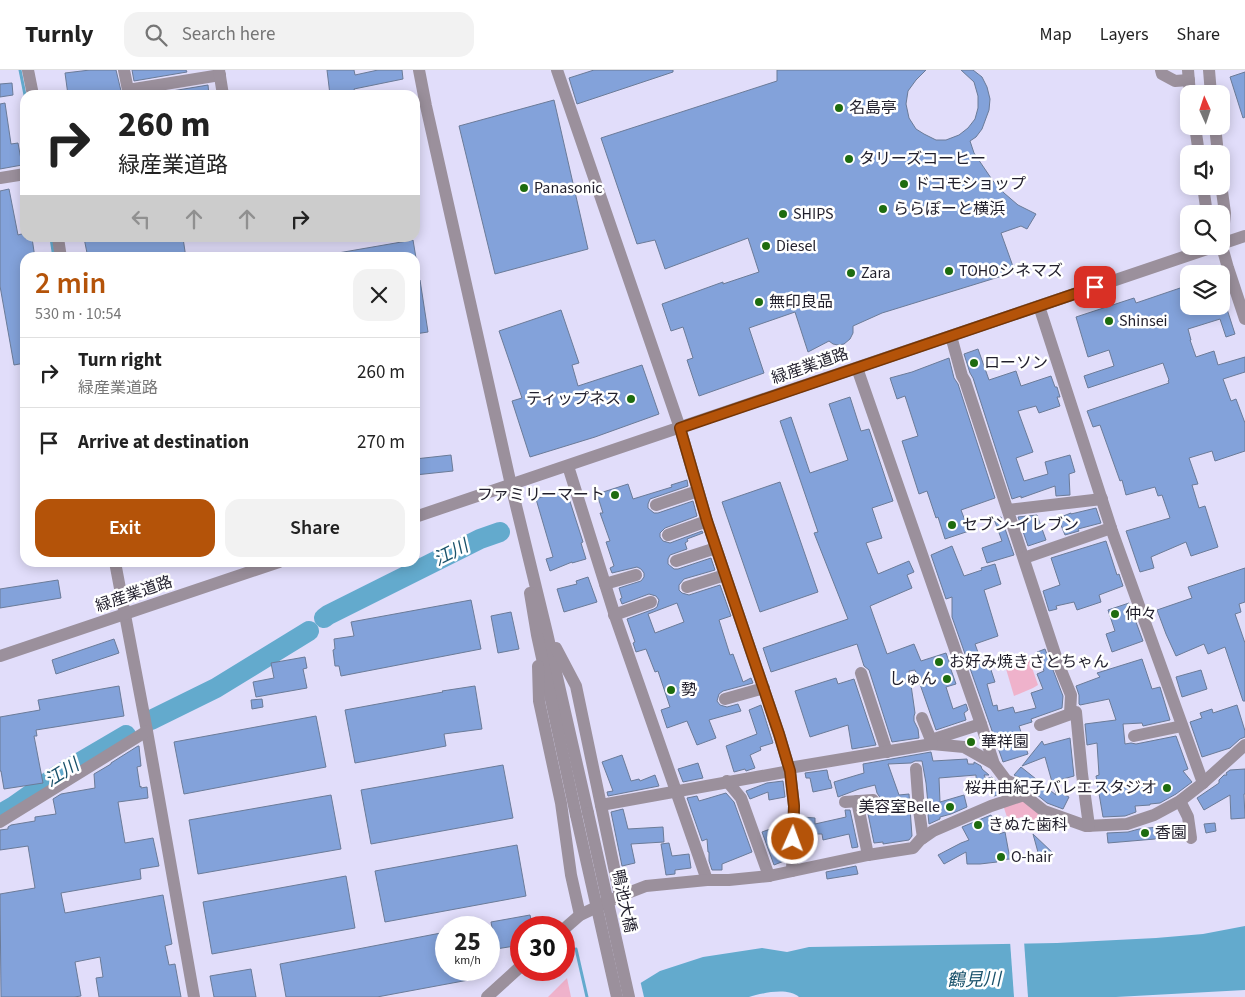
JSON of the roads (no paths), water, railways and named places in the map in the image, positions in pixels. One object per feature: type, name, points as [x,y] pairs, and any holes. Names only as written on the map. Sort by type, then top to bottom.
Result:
[{"type":"street","points":[[28,70],[31,90]]},
{"type":"street","points":[[124,70],[128,90],[219,73],[222,90]]},
{"type":"street","points":[[419,70],[420,90]]},
{"type":"street","points":[[557,70],[680,428],[707,521],[790,770],[794,806],[792,871]]},
{"type":"street","points":[[1160,70],[1162,74],[1175,81],[1188,75]]},
{"type":"street","points":[[1209,70],[1210,85]]},
{"type":"street","points":[[420,106],[511,485],[582,814]]},
{"type":"street","points":[[0,178],[20,175]]},
{"type":"street","points":[[1230,241],[1245,236]]},
{"type":"street","name":"緑産業道路","points":[[420,515],[1189,255]]},
{"type":"street","points":[[1224,255],[1245,319]]},
{"type":"street","points":[[1039,306],[1111,528],[1202,783]]},
{"type":"street","points":[[951,336],[962,376],[1058,663],[1071,696],[1070,714]]},
{"type":"street","points":[[857,368],[994,764],[1006,780],[1018,786],[1024,795],[1044,811],[1086,826],[1127,824],[1154,815],[1180,801],[1245,745]]},
{"type":"street","points":[[568,466],[614,614],[707,880]]},
{"type":"street","points":[[656,504],[698,491]]},
{"type":"street","points":[[1008,510],[1102,499]]},
{"type":"street","points":[[668,535],[707,521]]},
{"type":"street","points":[[1024,558],[1111,528]]},
{"type":"street","points":[[676,561],[716,548]]},
{"type":"street","points":[[116,567],[194,997]]},
{"type":"street","name":"緑産業道路","points":[[0,656],[264,567]]},
{"type":"street","points":[[605,584],[636,575]]},
{"type":"street","points":[[687,588],[725,575]]},
{"type":"street","points":[[614,614],[651,602]]},
{"type":"street","points":[[542,634],[576,686],[620,896]]},
{"type":"street","points":[[542,634],[539,701],[561,803],[571,874],[580,915]]},
{"type":"street","points":[[861,673],[887,752]]},
{"type":"street","points":[[725,699],[764,688]]},
{"type":"street","points":[[1040,725],[1076,712],[1089,826]]},
{"type":"street","points":[[922,718],[932,742]]},
{"type":"street","points":[[601,805],[887,752],[932,742],[981,724]]},
{"type":"street","points":[[1134,736],[1182,726]]},
{"type":"street","points":[[0,822],[147,731]]},
{"type":"street","points":[[932,742],[964,747],[994,764]]},
{"type":"street","points":[[916,769],[923,838]]},
{"type":"street","points":[[727,782],[741,798],[770,876]]},
{"type":"street","points":[[575,919],[580,915],[620,896],[646,886],[770,876],[810,866],[913,848],[933,831],[982,810],[1024,795]]},
{"type":"street","points":[[868,855],[851,802],[873,800]]},
{"type":"street","points":[[1180,801],[1188,817],[1191,838]]},
{"type":"street","name":"鴨池大橋","points":[[582,814],[616,997]]},
{"type":"street","name":"鴨池大橋","points":[[582,814],[629,997]]},
{"type":"street","points":[[487,997],[510,976]]},
{"type":"water","name":"鶴見川","points":[[1245,926],[1245,990],[1116,997],[799,997],[788,992],[782,992],[749,997],[622,997],[660,971],[703,957],[762,948],[787,952],[809,947],[1057,943],[1203,934]]},
{"type":"waterway","points":[[20,70],[24,90]]},
{"type":"waterway","points":[[52,242],[53,252]]},
{"type":"waterway","name":"江川","points":[[324,618],[480,539],[500,532]]},
{"type":"waterway","name":"江川","points":[[151,720],[216,688],[309,631]]},
{"type":"waterway","name":"江川","points":[[0,814],[58,775],[126,735]]},
{"type":"waterway","points":[[576,949],[587,997]]},
{"type":"place","name":"名島亭","points":[[839,108]]},
{"type":"place","name":"タリーズコーヒー","points":[[849,159]]},
{"type":"place","name":"ドコモショップ","points":[[904,184]]},
{"type":"place","name":"Panasonic","points":[[524,188]]},
{"type":"place","name":"ららぽーと横浜","points":[[883,209]]},
{"type":"place","name":"SHIPS","points":[[783,214]]},
{"type":"place","name":"Diesel","points":[[766,246]]},
{"type":"place","name":"TOHOシネマズ","points":[[949,271]]},
{"type":"place","name":"Zara","points":[[851,273]]},
{"type":"place","name":"無印良品","points":[[759,302]]},
{"type":"place","name":"Shinsei","points":[[1109,321]]},
{"type":"place","name":"ローソン","points":[[974,363]]},
{"type":"place","name":"ティップネス","points":[[631,399]]},
{"type":"place","name":"ファミリーマート","points":[[615,495]]},
{"type":"place","name":"セブン-イレブン","points":[[952,525]]},
{"type":"place","name":"仲々","points":[[1115,614]]},
{"type":"place","name":"お好み焼きさとちゃん","points":[[939,662]]},
{"type":"place","name":"しゅん","points":[[947,679]]},
{"type":"place","name":"勢","points":[[671,690]]},
{"type":"place","name":"華祥園","points":[[971,742]]},
{"type":"place","name":"桜井由紀子バレエスタジオ","points":[[1167,788]]},
{"type":"place","name":"美容室Belle","points":[[950,807]]},
{"type":"place","name":"きぬた歯科","points":[[978,825]]},
{"type":"place","name":"香園","points":[[1145,833]]},
{"type":"place","name":"O-hair","points":[[1001,857]]}]
